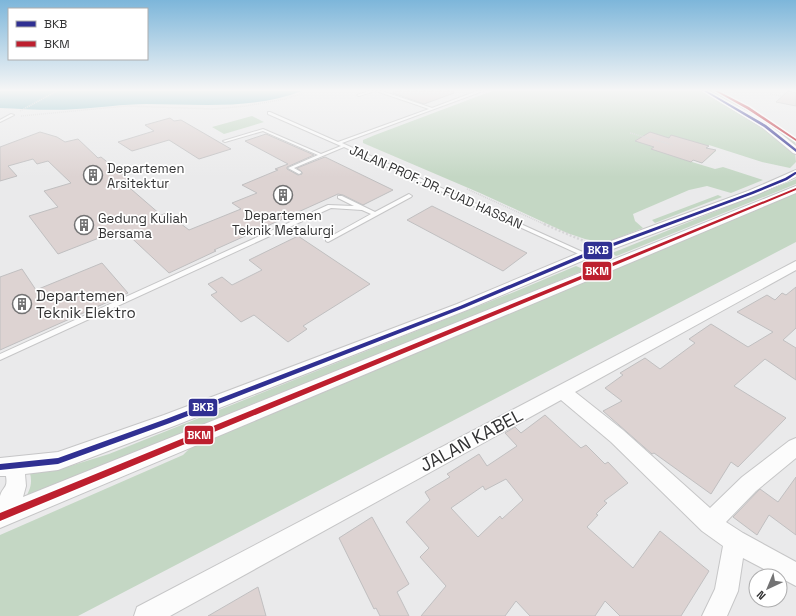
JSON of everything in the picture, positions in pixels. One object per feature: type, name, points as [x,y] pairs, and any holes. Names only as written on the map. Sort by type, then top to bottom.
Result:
[{"type":"street","points":[[753,120],[786,142],[796,151]]},
{"type":"street","points":[[766,120],[796,140]]},
{"type":"street","points":[[785,132],[780,132],[795,142],[786,142]]},
{"type":"street","points":[[6,467],[58,460],[161,424],[462,307],[579,252],[752,193],[786,179],[796,173]]},
{"type":"street","points":[[0,517],[796,189]]},
{"type":"street","points":[[579,252],[602,268]]},
{"type":"street","name":"JALAN KABEL","points":[[146,616],[796,266]]},
{"type":"street","points":[[562,391],[617,436],[710,523],[735,541],[796,574]]},
{"type":"street","points":[[710,523],[749,484],[796,447]]},
{"type":"street","points":[[0,511],[11,499],[16,489],[16,476],[6,467]]},
{"type":"street","points":[[714,616],[726,591],[735,541]]},
{"type":"lane","points":[[285,120],[338,143]]},
{"type":"lane","name":"JALAN PROF. DR. FUAD HASSAN","points":[[338,143],[402,120]]},
{"type":"lane","points":[[225,141],[262,130],[321,155]]},
{"type":"lane","name":"JALAN PROF. DR. FUAD HASSAN","points":[[338,143],[579,252]]},
{"type":"lane","points":[[299,173],[290,168],[344,146]]},
{"type":"lane","points":[[328,240],[409,196]]},
{"type":"lane","points":[[340,197],[375,214]]},
{"type":"lane","points":[[0,357],[330,206],[363,208]]},
{"type":"path","points":[[630,133],[673,145]]},
{"type":"path","points":[[464,188],[586,242],[579,252]]},
{"type":"green space","points":[[238,120],[259,120],[264,122],[224,134],[212,127]]},
{"type":"green space","points":[[416,120],[751,120],[775,135],[770,135],[781,140],[795,152],[796,162],[790,168],[762,162],[709,145],[707,148],[716,151],[702,163],[693,160],[692,162],[715,169],[723,167],[763,180],[731,193],[707,186],[689,190],[633,214],[635,221],[643,228],[610,241],[600,242],[567,233],[480,193],[363,143],[363,140]]},
{"type":"green space","points":[[758,120],[763,120],[795,141],[796,146]]},
{"type":"green space","points":[[796,179],[796,184],[619,255],[616,256],[612,253]]},
{"type":"green space","points":[[796,193],[796,242],[78,616],[0,616],[0,535],[183,455],[189,449],[208,440]]},
{"type":"green space","points":[[718,195],[722,197],[655,223],[652,220]]},
{"type":"green space","points":[[576,266],[583,269],[582,271],[452,325],[255,403],[23,501],[30,488],[30,473],[54,471],[109,454]]},
{"type":"building","points":[[164,120],[181,120],[231,149],[199,159],[169,140],[132,151],[118,142],[154,131],[145,125]]},
{"type":"building","points":[[40,132],[57,137],[65,142],[78,139],[98,158],[101,157],[131,181],[124,183],[161,215],[167,213],[189,230],[241,209],[232,203],[257,193],[242,185],[278,170],[275,169],[288,164],[245,141],[266,134],[314,155],[287,167],[287,169],[298,175],[302,174],[302,172],[297,168],[325,157],[393,190],[363,205],[338,194],[214,250],[216,251],[169,273],[122,229],[58,254],[29,216],[58,207],[44,191],[71,183],[48,161],[37,164],[33,159],[8,166],[17,176],[0,181],[0,147]]},
{"type":"building","points":[[650,132],[669,138],[671,135],[709,146],[706,148],[716,150],[702,163],[693,160],[691,162],[651,149],[654,147],[635,141]]},
{"type":"building","points":[[432,206],[527,253],[503,271],[407,220]]},
{"type":"building","points":[[298,236],[370,284],[303,326],[307,329],[288,342],[254,315],[241,322],[211,295],[217,292],[208,284],[222,277],[232,285],[262,270],[249,260]]},
{"type":"building","points":[[102,263],[128,293],[0,350],[0,277],[22,269],[36,290]]},
{"type":"building","points":[[796,287],[796,328],[783,340],[796,348],[796,380],[765,359],[734,386],[786,418],[738,467],[731,462],[711,494],[654,453],[652,454],[603,411],[622,401],[605,388],[623,375],[620,373],[645,358],[660,369],[695,343],[689,339],[711,324],[748,347],[773,332],[737,312],[767,295],[775,300],[782,293],[786,295]]},
{"type":"building","points":[[545,415],[581,448],[586,445],[605,464],[608,462],[628,483],[604,501],[607,503],[596,514],[598,515],[587,527],[633,568],[660,531],[709,571],[681,616],[620,616],[605,601],[595,616],[530,616],[516,601],[505,616],[421,616],[446,586],[420,557],[429,548],[406,522],[430,500],[425,492],[450,477],[447,474],[479,454],[487,466],[517,446],[505,433],[515,427],[521,433]],"holes":[[[506,479],[523,500],[502,519],[500,516],[478,537],[451,508],[483,486],[485,490]]]},
{"type":"building","points":[[796,477],[796,535],[769,515],[757,535],[733,517],[760,489],[778,502]]},
{"type":"building","points":[[372,517],[409,584],[397,592],[409,616],[380,616],[376,608],[374,609],[339,538]]},
{"type":"building","points":[[258,587],[266,616],[208,616]]},
{"type":"transit line","name":"BKB","points":[[754,120],[765,126],[796,151]]},
{"type":"transit line","name":"BKM","points":[[766,120],[796,140]]},
{"type":"transit line","name":"BKB","points":[[0,467],[58,461],[168,421],[462,307],[585,255],[752,193],[786,179],[796,173]]},
{"type":"transit line","name":"BKM","points":[[0,517],[796,189]]},
{"type":"place","name":"Departemen Arsitektur","points":[[93,175]]},
{"type":"place","name":"Departemen Teknik Metalurgi","points":[[283,195]]},
{"type":"place","name":"Gedung Kuliah Bersama","points":[[84,225]]},
{"type":"place","name":"Departemen Teknik Elektro","points":[[22,304]]}]
